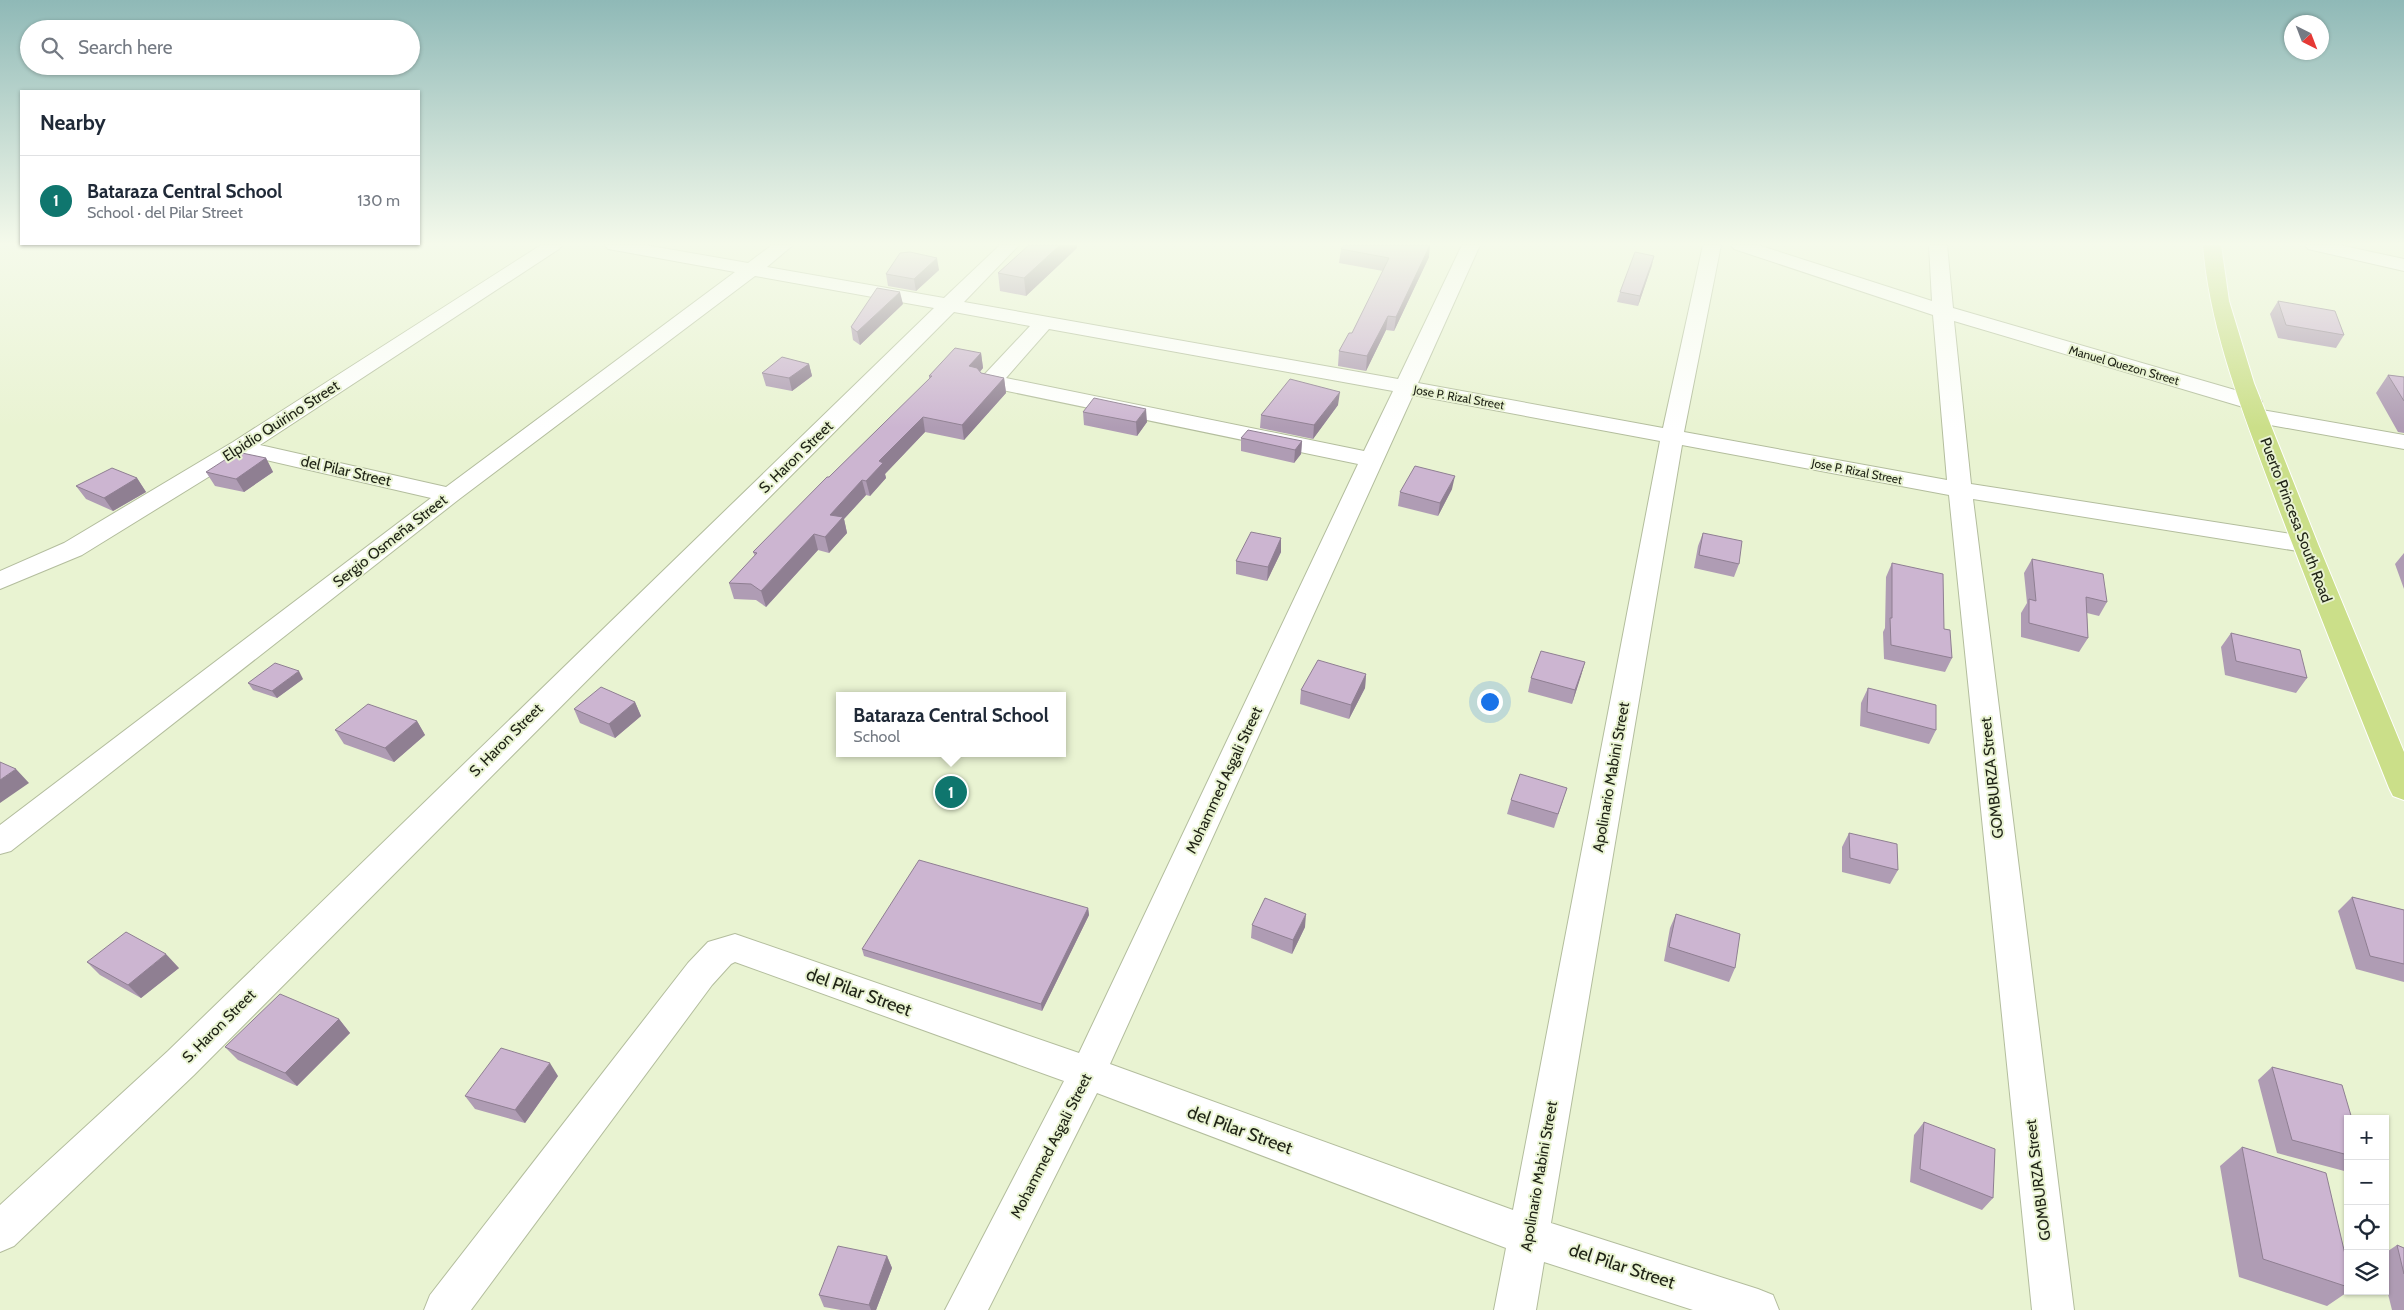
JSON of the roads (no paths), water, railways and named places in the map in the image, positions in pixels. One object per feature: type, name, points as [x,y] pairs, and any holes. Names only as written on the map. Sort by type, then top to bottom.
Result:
[{"type":"main road","name":"Puerto Princesa South Road","points":[[2221,306],[2253,409],[2304,544],[2404,788]]},
{"type":"street","name":"Elpidio Quirino Street","points":[[0,581],[74,549],[242,447],[460,306]]},
{"type":"street","name":"Sergio Osmeña Street","points":[[0,842],[450,495],[704,306]]},
{"type":"street","name":"S. Haron Street","points":[[0,1232],[181,1063],[949,306]]},
{"type":"street","name":"Jose P. Rizal Street","points":[[950,306],[1406,387],[1961,490],[2304,544]]},
{"type":"street","name":"Mohammed Asgali Street","points":[[966,1310],[1088,1073],[1443,306]]},
{"type":"street","name":"Apolinario Mabini Street","points":[[1515,1310],[1672,436],[1699,306]]},
{"type":"street","name":"Manuel Quezon Street","points":[[1926,306],[2253,409],[2404,442]]},
{"type":"street","name":"GOMBURZA Street","points":[[1943,306],[1949,393],[2053,1310]]},
{"type":"street","points":[[1043,323],[991,381],[1372,460]]},
{"type":"street","name":"del Pilar Street","points":[[242,447],[450,495]]},
{"type":"street","name":"del Pilar Street","points":[[446,1310],[700,974],[717,954],[724,950],[740,949],[1088,1073],[1528,1236],[1758,1310]]},
{"type":"place","name":"Bataraza Central School","points":[[951,792]]}]
